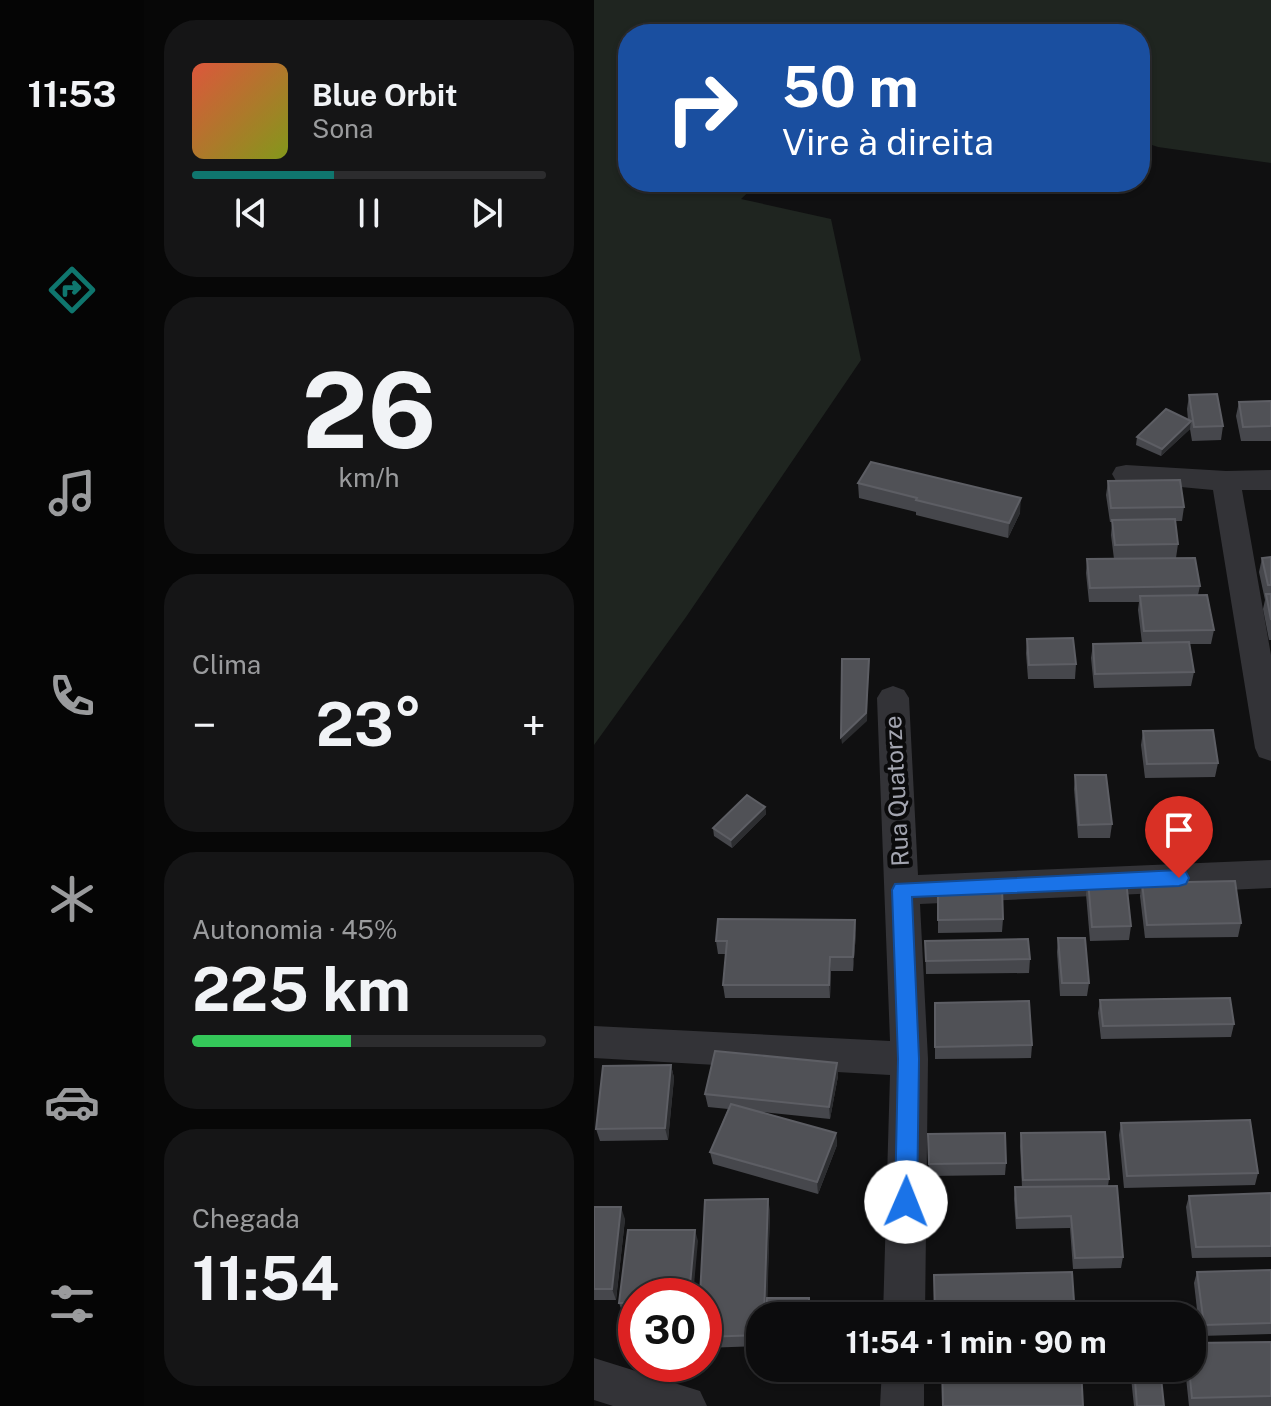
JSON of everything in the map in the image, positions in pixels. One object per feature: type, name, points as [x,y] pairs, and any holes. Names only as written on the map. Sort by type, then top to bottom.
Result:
[{"type":"street","points":[[1126,474],[1226,481],[1271,480]]},
{"type":"street","points":[[1226,481],[1271,748]]},
{"type":"street","name":"Rua Quatorze","points":[[893,698],[909,1059],[904,1302]]},
{"type":"street","points":[[902,890],[1271,874]]},
{"type":"street","points":[[594,1042],[909,1059]]},
{"type":"street","points":[[594,1379],[685,1406]]},
{"type":"street","points":[[902,1406],[903,1382]]},
{"type":"shaded area","points":[[594,0],[1271,0],[1271,163],[1150,144],[1150,24],[618,24],[618,192],[748,192],[741,199],[831,219],[861,360],[686,617],[594,745]]},
{"type":"building","points":[[1217,394],[1223,426],[1194,427],[1189,395]]},
{"type":"building","points":[[1271,401],[1271,426],[1243,427],[1239,402]]},
{"type":"building","points":[[1166,409],[1191,421],[1162,449],[1137,437]]},
{"type":"building","points":[[871,462],[1021,498],[1009,523],[858,483]]},
{"type":"building","points":[[1180,480],[1184,507],[1111,508],[1108,481]]},
{"type":"building","points":[[1175,519],[1178,544],[1115,545],[1112,520]]},
{"type":"building","points":[[1271,557],[1271,585],[1268,585],[1262,558]]},
{"type":"building","points":[[1195,558],[1200,586],[1090,588],[1087,559]]},
{"type":"building","points":[[1266,594],[1271,594],[1271,620]]},
{"type":"building","points":[[1207,595],[1214,630],[1144,631],[1140,596]]},
{"type":"building","points":[[1073,638],[1076,664],[1029,665],[1027,639]]},
{"type":"building","points":[[1189,642],[1194,672],[1095,674],[1093,644]]},
{"type":"building","points":[[842,659],[869,659],[866,713],[841,737]]},
{"type":"building","points":[[1213,730],[1218,763],[1147,764],[1143,731]]},
{"type":"building","points":[[1075,775],[1106,775],[1112,824],[1079,825]]},
{"type":"building","points":[[747,795],[765,807],[731,840],[713,828]]},
{"type":"building","points":[[1088,880],[1126,880],[1131,926],[1092,927]]},
{"type":"building","points":[[1235,881],[1241,923],[1147,925],[1142,883]]},
{"type":"building","points":[[1002,887],[1003,919],[938,920],[938,888]]},
{"type":"building","points":[[718,919],[855,920],[853,957],[830,957],[829,985],[723,985],[727,941],[716,941]]},
{"type":"building","points":[[1058,938],[1085,938],[1089,983],[1062,983]]},
{"type":"building","points":[[1028,939],[1030,959],[926,961],[925,941]]},
{"type":"building","points":[[1230,998],[1234,1024],[1103,1026],[1100,1000]]},
{"type":"building","points":[[1029,1001],[1032,1045],[935,1047],[935,1003]]},
{"type":"building","points":[[715,1051],[837,1063],[829,1107],[705,1094]]},
{"type":"building","points":[[671,1065],[665,1128],[596,1129],[603,1066]]},
{"type":"building","points":[[731,1104],[836,1133],[817,1182],[710,1152]]},
{"type":"building","points":[[1250,1120],[1258,1173],[1127,1176],[1121,1123]]},
{"type":"building","points":[[1105,1132],[1109,1179],[1023,1180],[1021,1133]]},
{"type":"building","points":[[1005,1133],[1006,1163],[929,1164],[928,1134]]},
{"type":"building","points":[[1117,1186],[1123,1257],[1075,1258],[1071,1216],[1017,1218],[1015,1187]]},
{"type":"building","points":[[1271,1193],[1271,1246],[1196,1247],[1189,1196]]},
{"type":"building","points":[[768,1199],[764,1302],[746,1302],[746,1336],[722,1336],[722,1278],[701,1278],[705,1200]]},
{"type":"building","points":[[594,1207],[621,1207],[612,1289],[594,1289]]},
{"type":"building","points":[[628,1230],[695,1230],[691,1278],[622,1278]]},
{"type":"building","points":[[1271,1270],[1271,1323],[1206,1325],[1206,1302],[1201,1302],[1197,1272]]},
{"type":"building","points":[[1072,1272],[1074,1302],[935,1302],[934,1275]]},
{"type":"building","points":[[767,1298],[809,1298],[809,1302],[767,1302]]},
{"type":"building","points":[[1271,1342],[1271,1396],[1192,1398],[1190,1382],[1206,1382],[1206,1343]]},
{"type":"building","points":[[942,1382],[1082,1382],[1083,1406],[943,1406]]},
{"type":"building","points":[[1135,1382],[1161,1382],[1164,1406],[1137,1406]]},
{"type":"route","points":[[906,1202],[909,1059],[902,890],[1179,878]]}]
